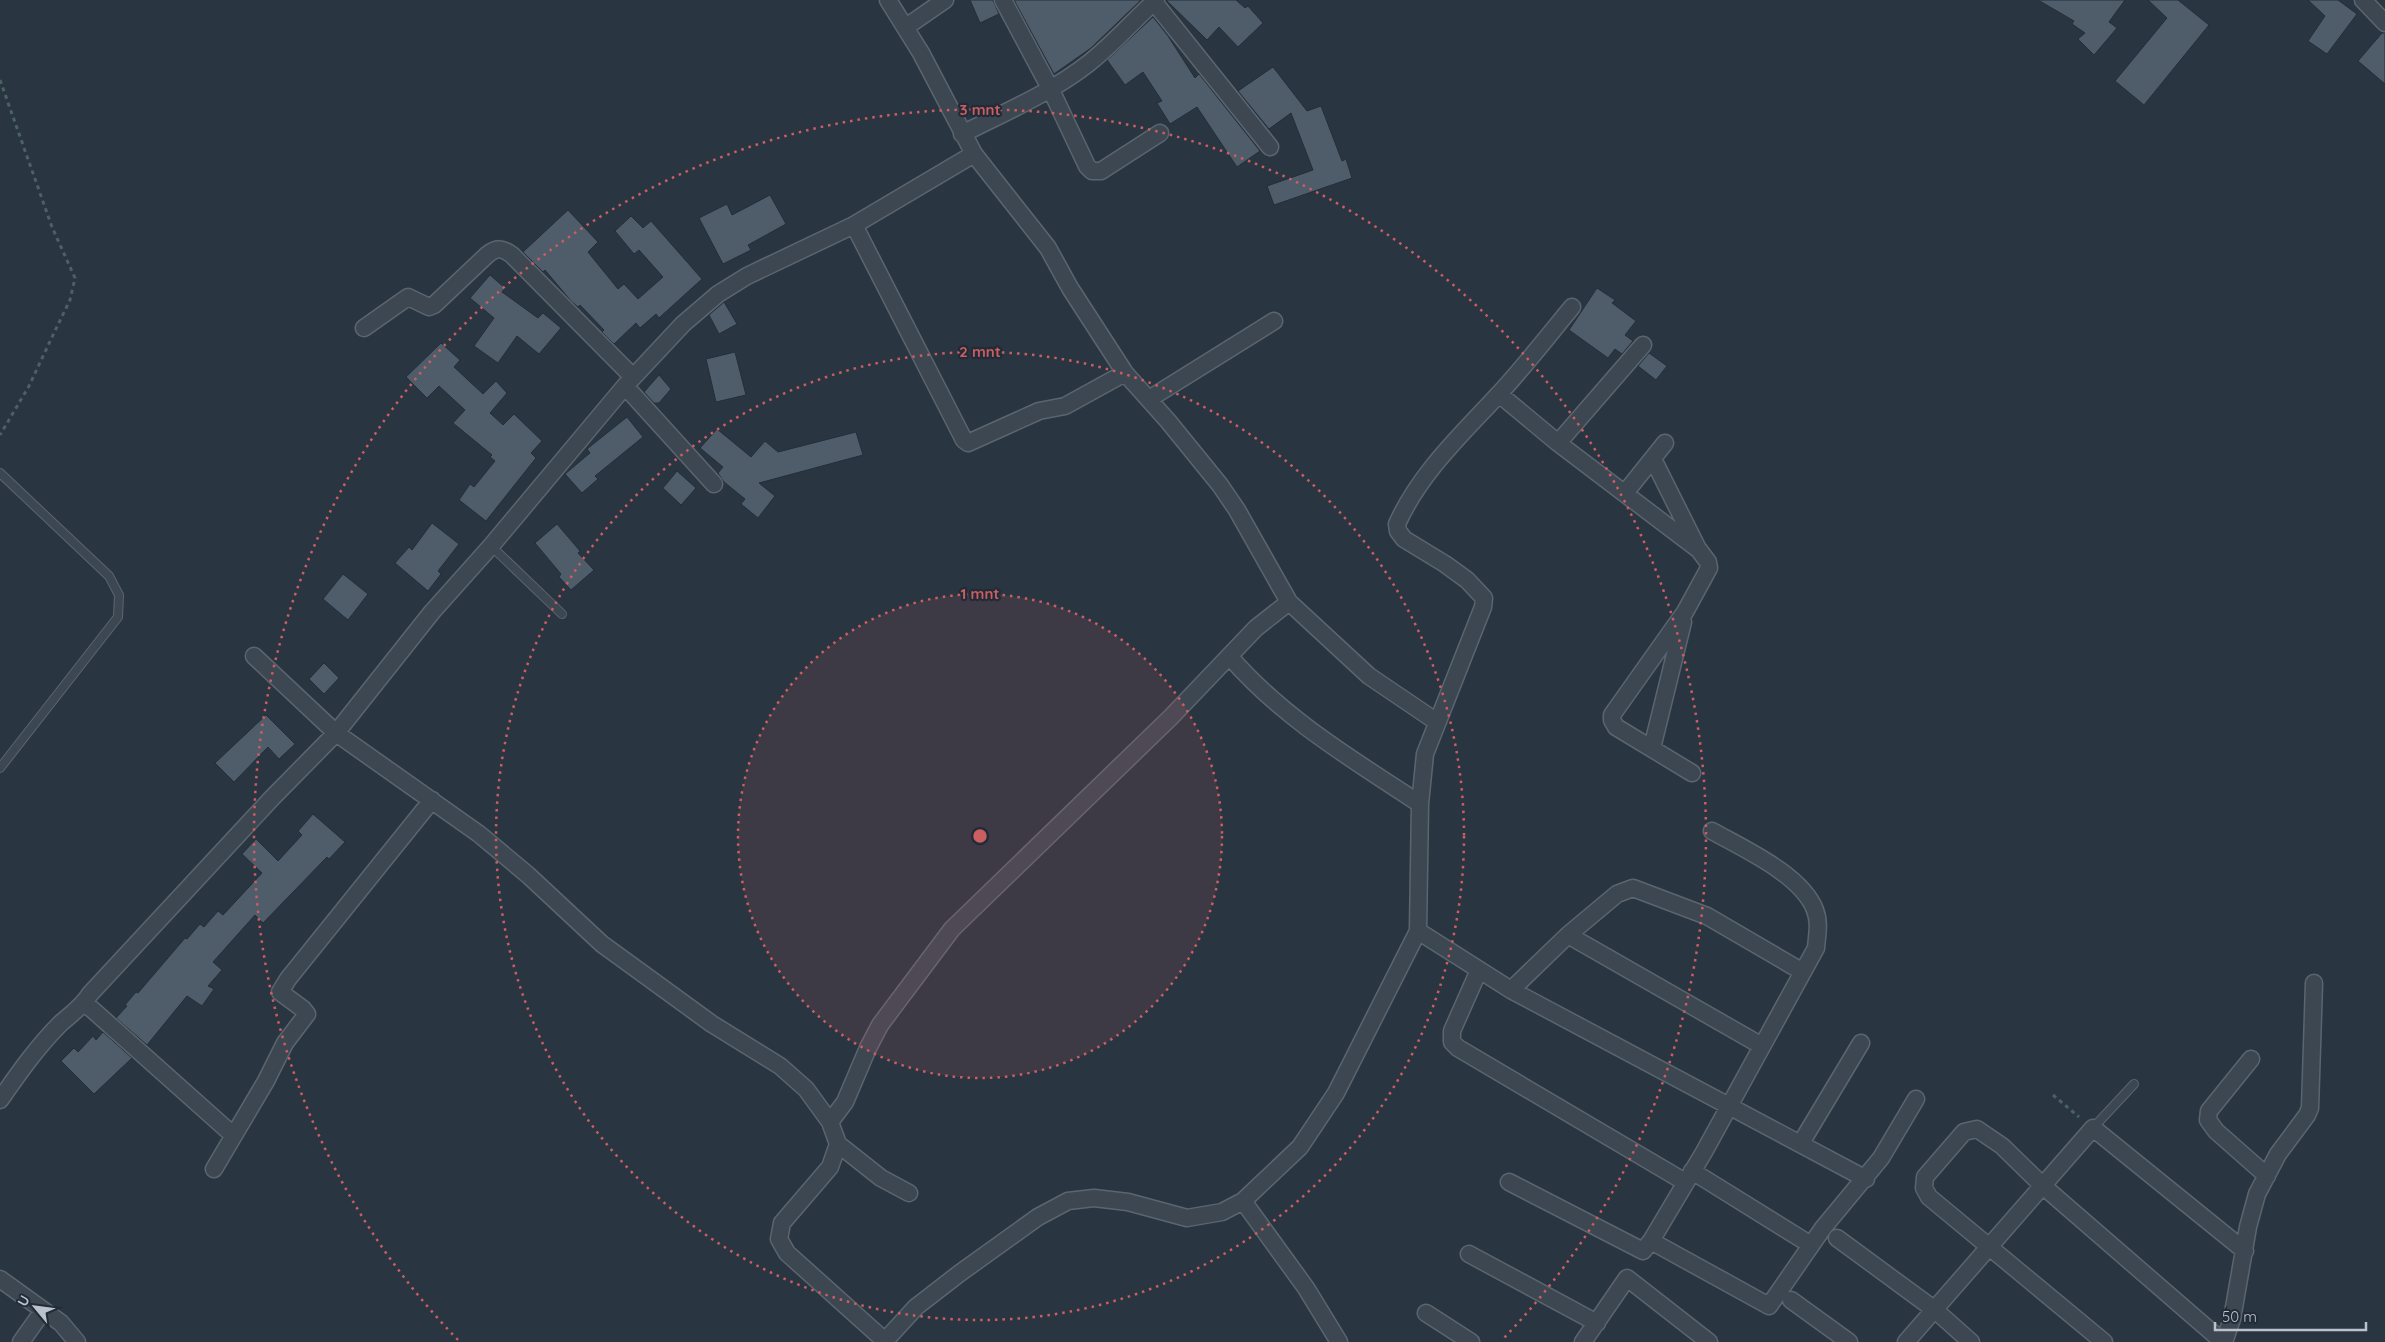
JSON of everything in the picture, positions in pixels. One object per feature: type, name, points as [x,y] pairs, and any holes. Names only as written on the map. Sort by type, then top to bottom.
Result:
[{"type":"street","points":[[888,0],[906,27],[974,154],[1048,248],[1075,296],[1125,372],[1220,485],[1237,510],[1289,602],[1369,676],[1437,722]]},
{"type":"street","points":[[906,27],[945,0]]},
{"type":"street","points":[[1003,0],[1051,90],[1087,166],[1092,171],[1100,171],[1160,133]]},
{"type":"street","points":[[2363,0],[2385,23]]},
{"type":"street","points":[[962,134],[1051,90],[1090,62],[1155,1],[1270,147]]},
{"type":"street","points":[[0,1100],[22,1069],[60,1025],[85,1004],[90,994],[272,798],[336,733],[432,612],[491,546],[629,382],[683,324],[718,294],[747,276],[854,225],[974,154]]},
{"type":"street","points":[[854,225],[965,442],[971,443],[1039,412],[1065,406],[1125,372]]},
{"type":"street","points":[[364,328],[408,297],[429,307],[434,305],[488,254],[494,250],[503,249],[512,255],[629,382],[714,484]]},
{"type":"street","points":[[838,1144],[830,1167],[782,1223],[779,1239],[787,1253],[885,1342],[916,1307],[960,1273],[1038,1217],[1068,1201],[1094,1198],[1128,1202],[1187,1218],[1222,1212],[1243,1201],[1300,1147],[1336,1093],[1418,930],[1420,804],[1425,754],[1483,607],[1484,598],[1467,580],[1404,539],[1398,531],[1397,524],[1423,478],[1464,430],[1499,394],[1572,307]]},
{"type":"street","points":[[1149,399],[1274,321]]},
{"type":"street","points":[[1558,443],[1642,345]]},
{"type":"street","points":[[1499,394],[1558,443],[1699,550]]},
{"type":"street","points":[[1625,493],[1665,443]]},
{"type":"street","points":[[1653,459],[1699,550],[1710,565],[1685,612],[1612,715],[1612,720],[1616,726],[1692,773]]},
{"type":"street","points":[[830,1122],[845,1102],[880,1025],[952,929],[1158,730],[1256,628],[1289,602]]},
{"type":"street","points":[[1652,748],[1685,612]]},
{"type":"street","points":[[254,656],[336,733],[479,834],[528,875],[602,944],[712,1024],[794,1076],[830,1122],[838,1144],[881,1178],[909,1193]]},
{"type":"street","points":[[1230,657],[1246,675],[1298,722],[1420,804]]},
{"type":"street","points":[[214,1170],[232,1135],[266,1081],[285,1043],[307,1014],[280,992],[288,979],[432,800]]},
{"type":"street","points":[[1509,1182],[1643,1251],[1651,1241],[1689,1177],[1816,948],[1818,924],[1815,909],[1802,888],[1765,861],[1712,831]]},
{"type":"street","points":[[1511,990],[1568,935],[1617,894],[1633,888],[1707,916],[1803,972]]},
{"type":"street","points":[[1418,930],[1511,990],[1866,1179]]},
{"type":"street","points":[[1568,935],[1762,1046]]},
{"type":"street","points":[[1479,970],[1452,1031],[1452,1042],[1458,1048],[1811,1245]]},
{"type":"street","points":[[2104,1342],[1929,1197],[1924,1188],[1925,1177],[1964,1132],[1977,1129],[2002,1146],[2043,1186],[2224,1342],[2232,1319],[2248,1227],[2258,1194],[2278,1154],[2307,1116],[2310,1108],[2314,983]]},
{"type":"street","points":[[85,1004],[232,1135]]},
{"type":"street","points":[[1801,1143],[1861,1044]]},
{"type":"street","points":[[2251,1059],[2209,1111],[2208,1120],[2216,1131],[2267,1176]]},
{"type":"street","points":[[1651,1241],[1769,1306],[1811,1245],[1866,1179],[1916,1099]]},
{"type":"street","points":[[1906,1342],[2094,1128],[2245,1251]]},
{"type":"street","points":[[1243,1201],[1295,1271],[1339,1342]]},
{"type":"street","points":[[1837,1238],[1935,1310],[1971,1342]]},
{"type":"street","points":[[1469,1254],[1597,1323]]},
{"type":"street","points":[[1583,1342],[1627,1278],[1709,1342]]},
{"type":"street","points":[[0,1279],[61,1323],[77,1342]]},
{"type":"street","points":[[1791,1300],[1849,1342]]},
{"type":"street","points":[[21,1342],[43,1311]]},
{"type":"street","points":[[1426,1313],[1471,1342]]},
{"type":"lane","points":[[0,473],[109,576],[118,595],[118,617],[0,768]]},
{"type":"lane","points":[[491,546],[562,614]]},
{"type":"lane","points":[[2094,1128],[2134,1084]]},
{"type":"path","points":[[0,80],[52,227],[75,278],[70,300],[29,386],[0,435]]},
{"type":"path","points":[[2053,1095],[2094,1128]]},
{"type":"building","points":[[970,0],[993,0],[999,14],[980,23]]},
{"type":"building","points":[[1014,0],[1141,0],[1091,48],[1054,74]]},
{"type":"building","points":[[1166,0],[1236,0],[1245,8],[1248,6],[1263,23],[1238,47],[1219,27],[1207,40]]},
{"type":"building","points":[[2038,0],[2125,0],[2109,22],[2117,28],[2094,55],[2078,39],[2085,33],[2072,24],[2074,21]]},
{"type":"building","points":[[2148,0],[2178,0],[2209,25],[2144,105],[2115,81],[2167,18]]},
{"type":"building","points":[[2308,0],[2338,0],[2357,14],[2327,54],[2308,41],[2325,16]]},
{"type":"building","points":[[1153,17],[1168,36],[1195,78],[1199,74],[1260,151],[1237,167],[1197,107],[1170,124],[1157,103],[1162,101],[1143,72],[1125,85],[1107,60]]},
{"type":"building","points":[[2382,33],[2385,33],[2385,84],[2358,61]]},
{"type":"building","points":[[1273,67],[1307,111],[1321,106],[1342,161],[1346,159],[1352,178],[1274,205],[1267,186],[1313,170],[1291,113],[1269,129],[1238,91]]},
{"type":"building","points":[[770,195],[786,224],[748,245],[751,250],[723,264],[699,218],[727,204],[732,215]]},
{"type":"building","points":[[568,210],[598,242],[588,252],[618,289],[624,284],[638,299],[663,277],[639,250],[634,254],[615,231],[631,216],[643,228],[651,221],[702,279],[659,318],[656,314],[640,328],[636,323],[614,344],[602,332],[604,330],[580,305],[578,307],[571,301],[545,270],[543,272],[523,252]]},
{"type":"building","points":[[490,275],[505,288],[502,292],[538,318],[543,313],[561,328],[539,354],[517,336],[498,363],[474,346],[494,318],[470,298]]},
{"type":"building","points":[[1597,288],[1615,300],[1612,303],[1636,321],[1625,335],[1633,341],[1622,354],[1615,349],[1608,358],[1569,330]]},
{"type":"building","points":[[724,302],[737,324],[719,334],[709,315]]},
{"type":"building","points":[[441,343],[460,360],[454,367],[483,394],[496,381],[507,393],[490,413],[503,425],[514,414],[542,441],[531,453],[536,458],[486,521],[459,500],[470,484],[474,487],[495,461],[490,457],[492,455],[453,423],[465,410],[439,386],[427,398],[406,377]]},
{"type":"building","points":[[735,352],[746,395],[716,402],[706,359]]},
{"type":"building","points":[[1649,353],[1667,366],[1656,380],[1638,366]]},
{"type":"building","points":[[659,375],[671,389],[659,403],[654,403],[644,392]]},
{"type":"building","points":[[627,417],[643,437],[595,476],[598,479],[582,493],[565,474],[590,453],[587,449]]},
{"type":"building","points":[[717,429],[751,457],[765,441],[778,452],[856,432],[863,455],[759,483],[775,496],[758,518],[741,504],[745,499],[724,482],[718,473],[723,467],[700,448]]},
{"type":"building","points":[[677,471],[696,488],[681,505],[663,488]]},
{"type":"building","points":[[432,523],[459,544],[438,571],[441,574],[428,591],[395,563],[409,547],[412,550]]},
{"type":"building","points":[[557,524],[580,551],[578,553],[594,570],[571,590],[559,577],[561,574],[535,543]]},
{"type":"building","points":[[343,574],[368,594],[348,620],[323,599]]},
{"type":"building","points":[[324,663],[339,678],[324,694],[309,679]]},
{"type":"building","points":[[266,715],[295,744],[279,759],[268,747],[234,782],[215,763]]},
{"type":"building","points":[[313,814],[345,842],[329,859],[327,857],[263,923],[255,915],[213,962],[222,970],[208,986],[214,989],[202,1006],[187,996],[147,1045],[116,1018],[127,1006],[125,1005],[136,992],[138,993],[185,938],[187,939],[200,924],[204,927],[218,911],[223,915],[262,873],[242,854],[256,839],[278,861],[302,835],[298,831]]},
{"type":"building","points":[[103,1032],[132,1058],[94,1094],[61,1061],[74,1048],[78,1052],[93,1036],[96,1040]]}]
